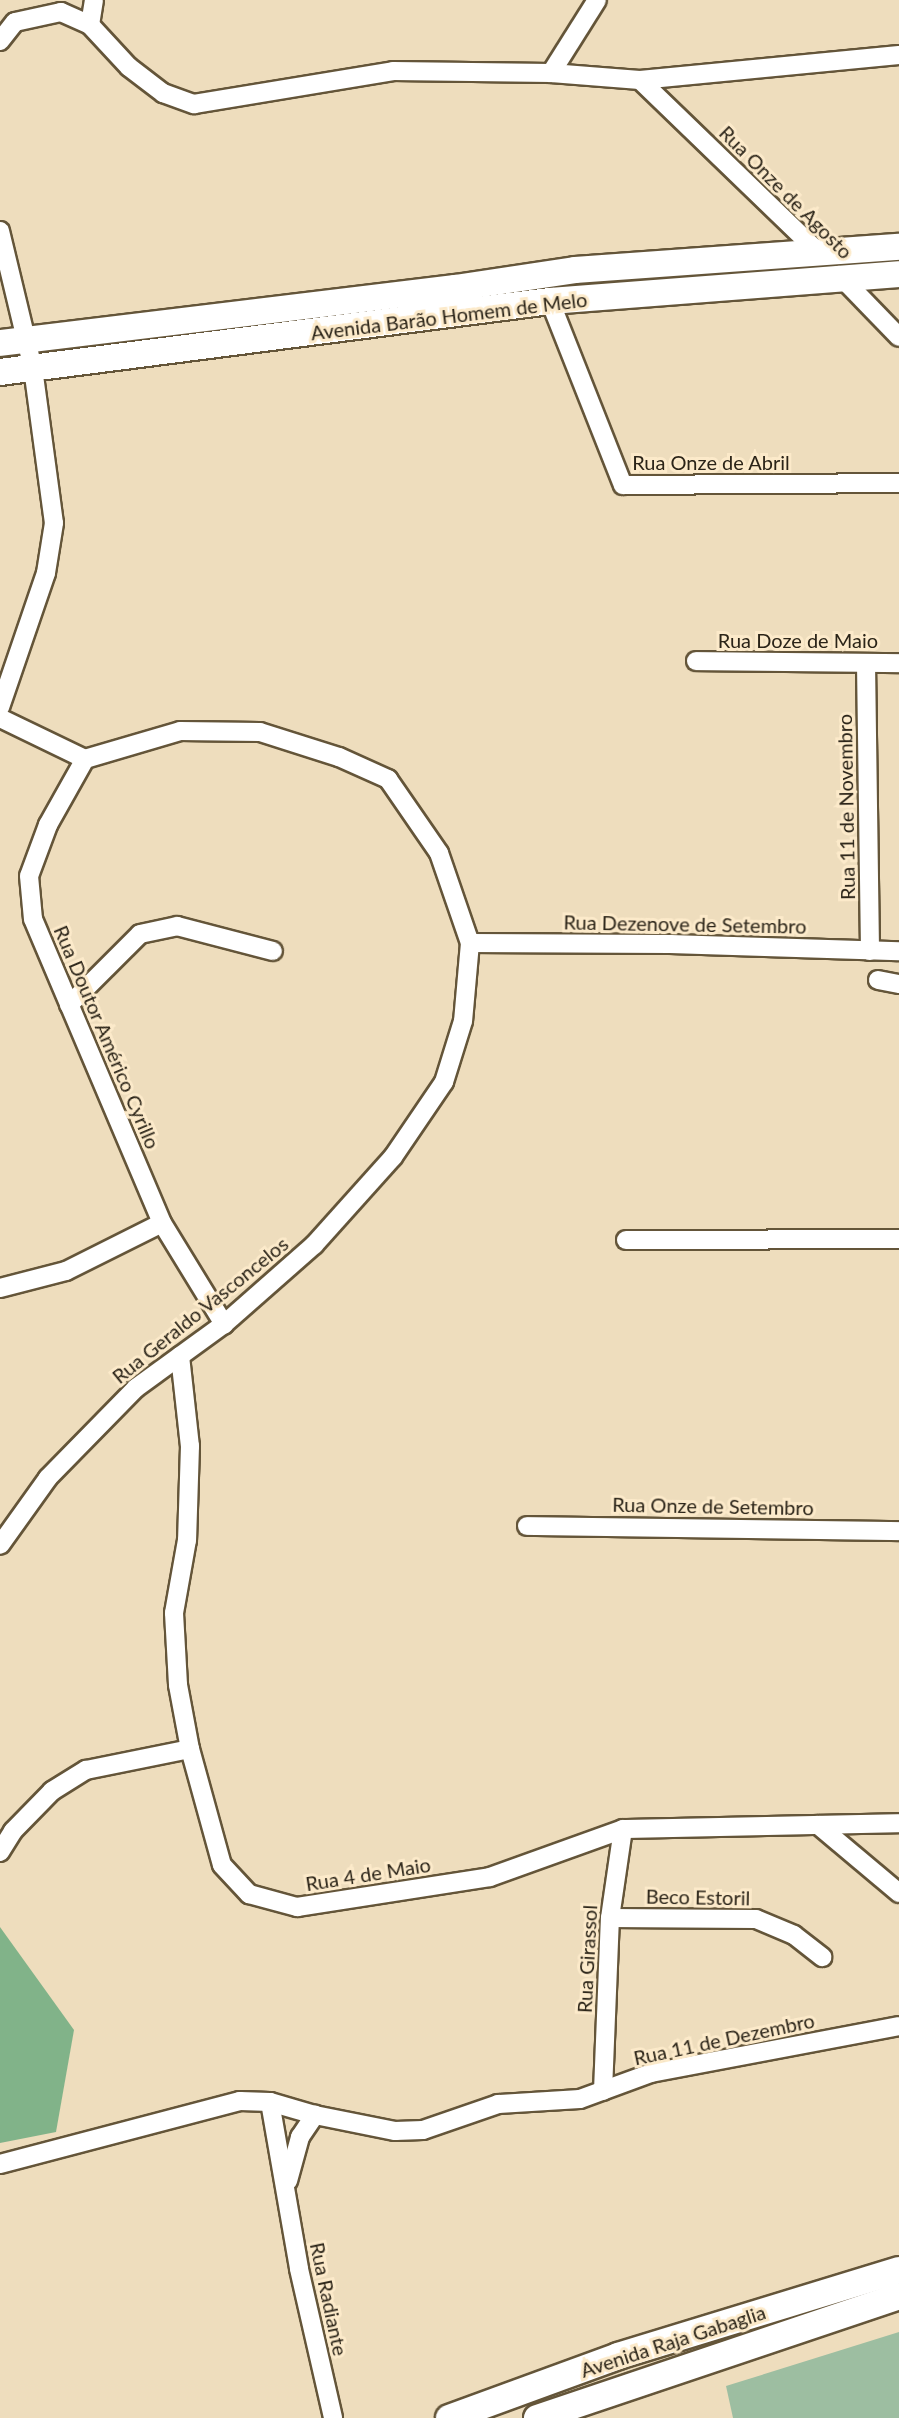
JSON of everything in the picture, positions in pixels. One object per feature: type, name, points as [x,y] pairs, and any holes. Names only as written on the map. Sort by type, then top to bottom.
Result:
[{"type":"main road","name":"Avenida Barão Homem de Melo","points":[[12,341],[441,290],[575,270],[899,247]]},
{"type":"main road","points":[[550,301],[552,282],[575,270]]},
{"type":"main road","name":"Avenida Barão Homem de Melo","points":[[0,372],[550,301],[899,274]]},
{"type":"main road","name":"Avenida Raja Gabaglia","points":[[449,2418],[618,2356],[899,2270]]},
{"type":"main road","name":"Avenida Raja Gabaglia","points":[[537,2418],[899,2296]]},
{"type":"street","points":[[90,25],[94,0]]},
{"type":"street","points":[[551,73],[597,0]]},
{"type":"street","points":[[0,41],[15,22],[61,12],[90,25],[129,67],[163,93],[194,104],[393,71],[551,73],[640,80],[899,55]]},
{"type":"street","name":"Rua Onze de Agosto","points":[[640,80],[818,252],[899,337]]},
{"type":"street","points":[[0,231],[12,341],[33,368],[54,523],[43,585],[0,707]]},
{"type":"street","name":"Rua Onze de Abril","points":[[550,301],[623,485],[899,483]]},
{"type":"street","name":"Rua Doze de Maio","points":[[696,661],[899,663]]},
{"type":"street","name":"Rua 11 de Novembro","points":[[866,663],[870,951]]},
{"type":"street","points":[[0,718],[85,759]]},
{"type":"street","name":"Rua Geraldo Vasconcelos","points":[[0,1545],[48,1478],[136,1388],[224,1324],[334,1223],[393,1157],[444,1082],[463,1021],[470,943],[439,853],[388,779],[339,757],[260,732],[180,731],[85,759]]},
{"type":"street","name":"Rua Doutor Américo Cyrillo","points":[[85,759],[48,825],[29,876],[33,919],[162,1223],[224,1324]]},
{"type":"street","points":[[69,1005],[140,934],[177,926],[273,951]]},
{"type":"street","name":"Rua Dezenove de Setembro","points":[[470,943],[670,944],[899,951]]},
{"type":"street","points":[[878,980],[899,984]]},
{"type":"street","points":[[0,1288],[66,1271],[162,1223]]},
{"type":"street","points":[[626,1240],[899,1239]]},
{"type":"street","name":"Rua 4 de Maio","points":[[180,1356],[190,1446],[187,1540],[174,1613],[178,1685],[190,1749],[222,1865],[249,1894],[297,1907],[490,1877],[623,1829],[899,1823]]},
{"type":"street","name":"Rua Onze de Setembro","points":[[527,1526],[899,1531]]},
{"type":"street","points":[[0,1852],[13,1831],[52,1791],[86,1770],[190,1749]]},
{"type":"street","points":[[818,1825],[899,1893]]},
{"type":"street","name":"Rua Girassol","points":[[603,2091],[610,1918],[623,1829]]},
{"type":"street","name":"Beco Estoril","points":[[610,1918],[756,1919],[794,1935],[822,1957]]},
{"type":"street","name":"Rua 11 de Dezembro","points":[[0,2164],[240,2101],[270,2102],[315,2115],[395,2131],[423,2130],[498,2104],[580,2099],[651,2073],[899,2026]]},
{"type":"street","name":"Rua Radiante","points":[[270,2102],[299,2269],[333,2418]]},
{"type":"street","name":"Rua Radiante","points":[[286,2188],[300,2137],[315,2115]]},
{"type":"green space","points":[[0,1927],[74,2030],[56,2132],[0,2143]]},
{"type":"green space","points":[[899,2332],[899,2418],[733,2418],[726,2386]]}]
